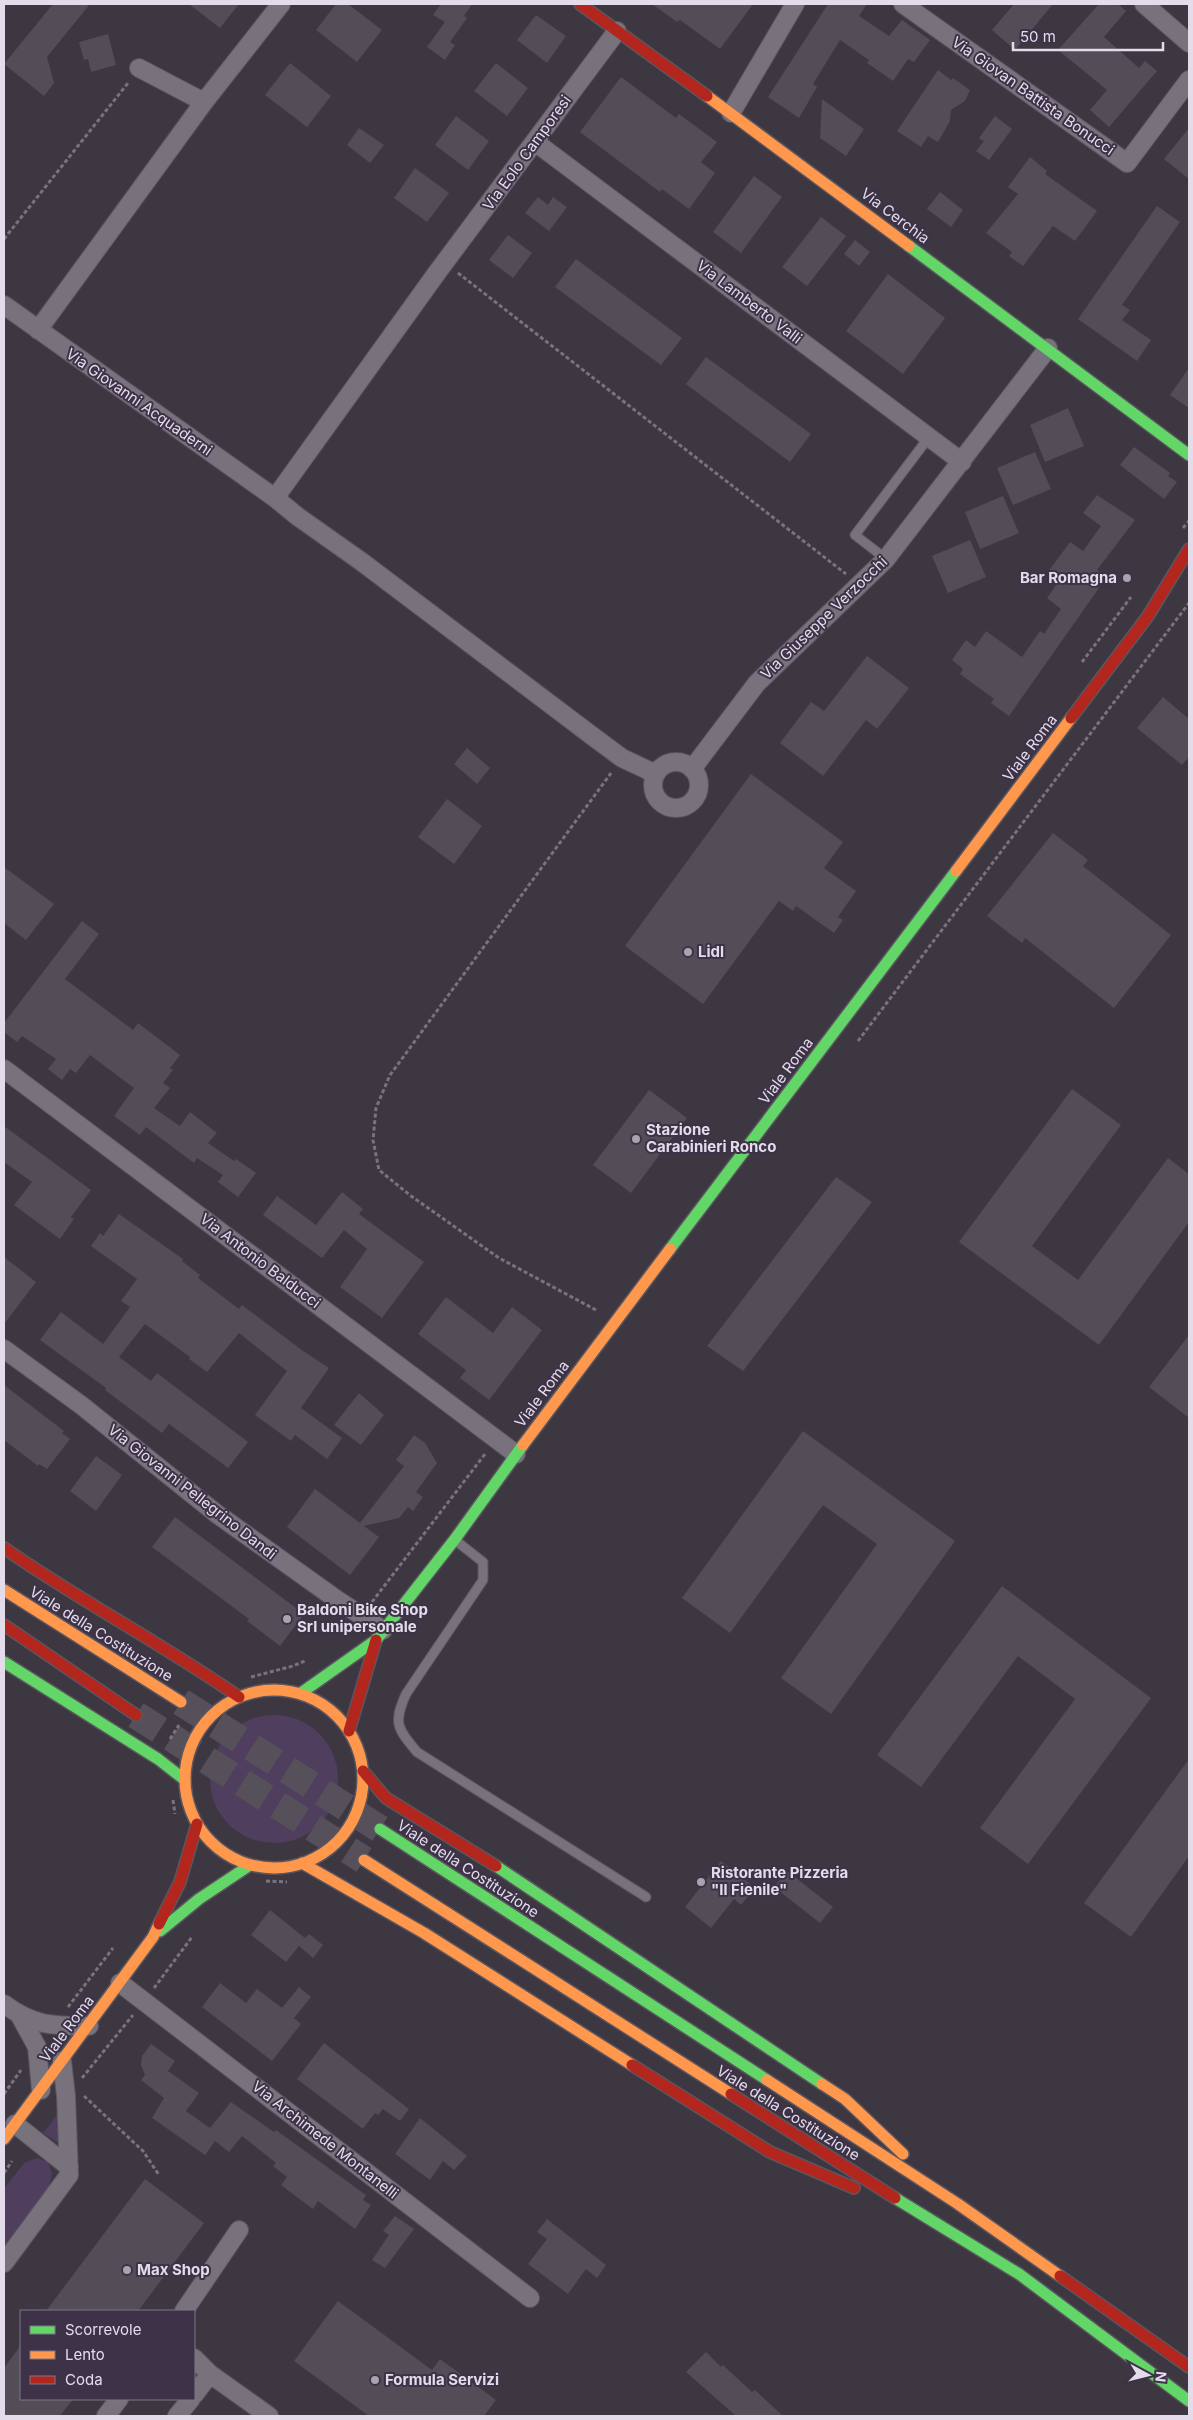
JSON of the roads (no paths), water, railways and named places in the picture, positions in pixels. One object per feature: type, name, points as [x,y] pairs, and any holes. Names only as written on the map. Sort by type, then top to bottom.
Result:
[{"type":"main road","name":"Via Cerchia","points":[[580,4],[603,10],[617,31],[731,113],[1189,455]]},
{"type":"main road","name":"Viale Roma","points":[[301,1693],[380,1635],[455,1540],[516,1454],[1148,616],[1189,549]]},
{"type":"main road","name":"Viale Roma","points":[[1148,616],[1182,583]]},
{"type":"main road","points":[[4,1548],[44,1577],[210,1676],[238,1697]]},
{"type":"main road","name":"Viale della Costituzione","points":[[4,1590],[181,1702]]},
{"type":"main road","points":[[4,1625],[136,1715]]},
{"type":"main road","name":"Viale Roma","points":[[349,1731],[380,1635]]},
{"type":"main road","points":[[4,1662],[158,1759],[185,1780]]},
{"type":"main road","points":[[259,1690],[301,1693],[320,1702],[336,1714],[349,1731],[358,1750],[363,1771],[360,1800],[348,1828],[328,1849],[302,1863],[276,1868],[250,1865],[223,1851],[211,1842],[197,1824],[188,1802],[185,1780],[188,1754],[199,1730],[216,1710],[238,1697],[259,1690]]},
{"type":"main road","points":[[363,1771],[386,1798],[474,1851],[845,2099],[958,2204]]},
{"type":"main road","name":"Viale Roma","points":[[4,2139],[89,2026],[152,1936],[180,1882],[197,1824]]},
{"type":"main road","name":"Viale della Costituzione","points":[[380,1829],[958,2204],[1189,2367]]},
{"type":"main road","name":"Viale della Costituzione","points":[[364,1860],[929,2220],[1019,2274],[1189,2401]]},
{"type":"main road","points":[[302,1863],[424,1932],[770,2152],[929,2220]]},
{"type":"main road","name":"Viale Roma","points":[[152,1936],[199,1899],[250,1865]]},
{"type":"street","points":[[38,330],[204,102],[281,4]]},
{"type":"street","points":[[731,113],[794,4]]},
{"type":"street","name":"Via Giovan Battista Bonucci","points":[[903,4],[1127,163],[1189,80]]},
{"type":"street","points":[[1144,4],[1189,42]]},
{"type":"street","name":"Via Eolo Camporesi","points":[[275,498],[617,31]]},
{"type":"street","points":[[139,68],[204,102]]},
{"type":"street","name":"Via Lamberto Valli","points":[[535,142],[962,462]]},
{"type":"street","name":"Via Giovanni Acquaderni","points":[[4,306],[275,498],[362,562],[535,695],[622,758],[656,774]]},
{"type":"street","name":"Via Giuseppe Verzocchi","points":[[692,769],[757,683],[861,586],[886,559],[1048,348]]},
{"type":"street","points":[[672,762],[686,764],[692,769],[699,781],[696,795],[692,801],[680,808],[666,805],[656,795],[653,788],[656,774],[660,768],[672,762]]},
{"type":"street","name":"Via Antonio Balducci","points":[[4,1069],[516,1454]]},
{"type":"street","name":"Via Giovanni Pellegrino Dandi","points":[[4,1350],[82,1405],[217,1514],[362,1616],[380,1635]]},
{"type":"street","name":"Via Archimede Montanelli","points":[[120,1983],[530,2298]]},
{"type":"street","points":[[4,2004],[20,2016],[53,2026],[89,2026]]},
{"type":"street","points":[[20,2016],[37,2047],[40,2090]]},
{"type":"street","points":[[4,2263],[69,2175],[66,2096],[62,2061]]},
{"type":"street","points":[[15,2124],[69,2167]]},
{"type":"street","points":[[185,2310],[239,2230]]},
{"type":"street","points":[[195,2359],[210,2374],[269,2416]]},
{"type":"street","points":[[195,2394],[210,2374]]},
{"type":"street","points":[[106,2416],[118,2400]]},
{"type":"street","points":[[177,2416],[190,2400]]},
{"type":"lane","points":[[886,559],[855,535],[929,437]]},
{"type":"lane","points":[[455,1540],[483,1562],[483,1580],[406,1694],[397,1714],[403,1736],[417,1752],[646,1897]]},
{"type":"tunnel","points":[[181,1702],[380,1829]]},
{"type":"tunnel","points":[[136,1715],[364,1860]]},
{"type":"place","name":"Bar Romagna","points":[[1127,578]]},
{"type":"place","name":"Lidl","points":[[688,952]]},
{"type":"place","name":"Stazione Carabinieri Ronco","points":[[636,1139]]},
{"type":"place","name":"Baldoni Bike Shop Srl unipersonale","points":[[287,1619]]},
{"type":"place","name":"Ristorante Pizzeria \"Il Fienile\"","points":[[701,1882]]},
{"type":"place","name":"Max Shop","points":[[127,2270]]},
{"type":"place","name":"Formula Servizi","points":[[375,2380]]}]
